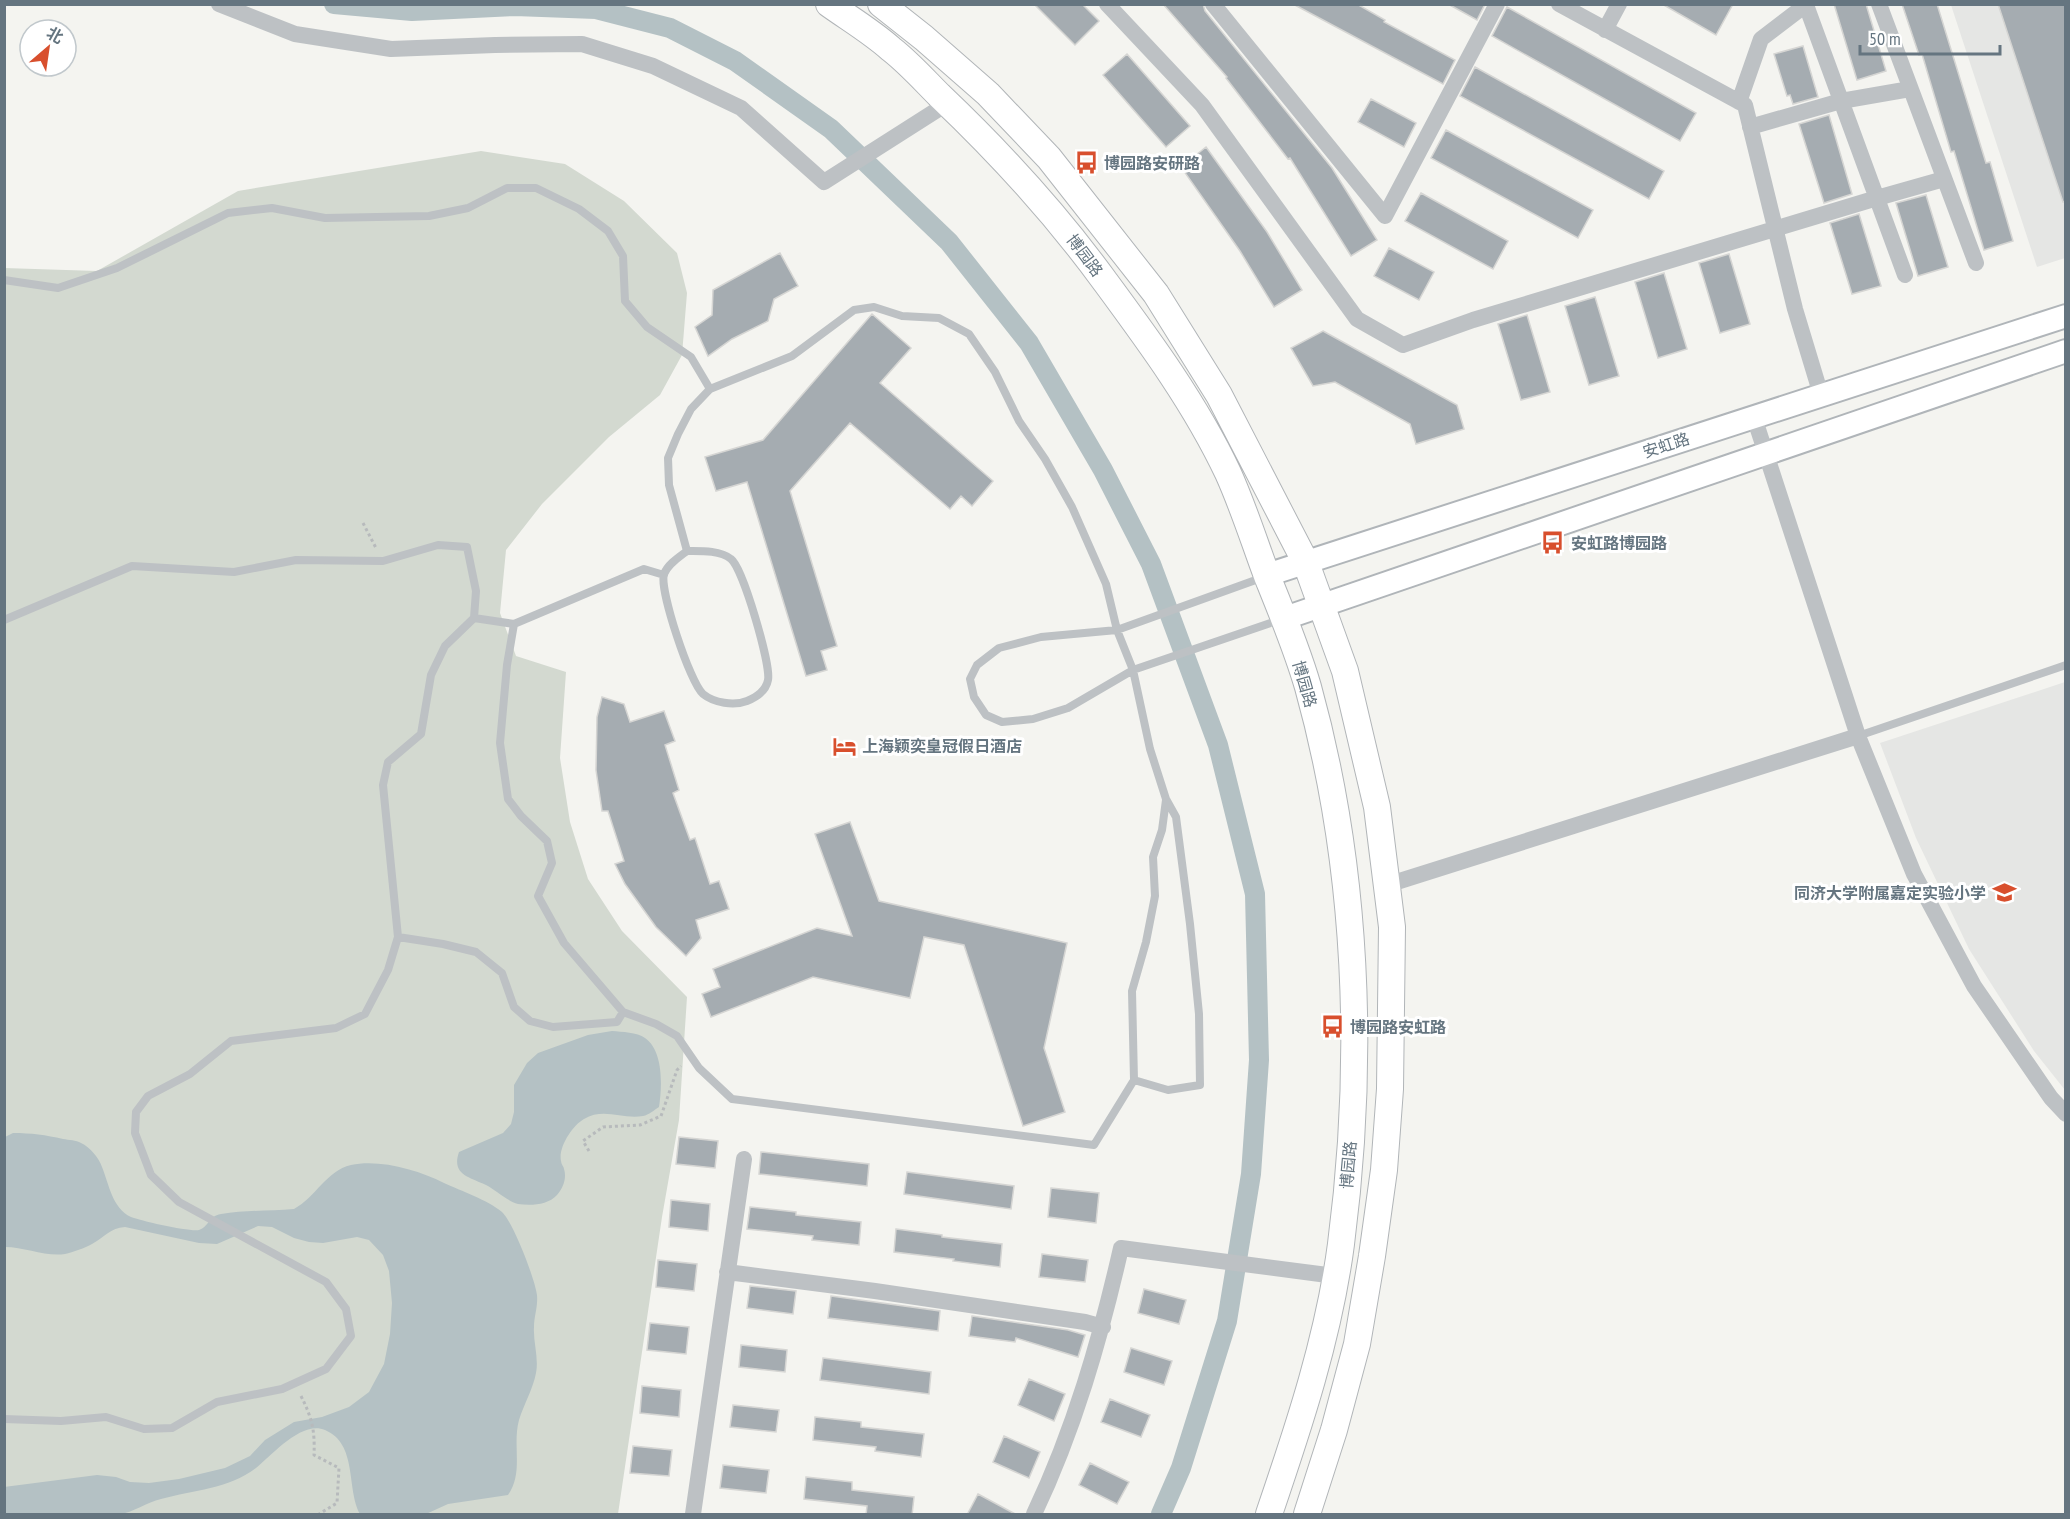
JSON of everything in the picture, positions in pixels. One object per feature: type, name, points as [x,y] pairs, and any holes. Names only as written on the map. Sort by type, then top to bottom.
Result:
[{"type":"main road","name":"博园路","points":[[829,4],[890,48],[1018,173],[1077,243],[1188,399],[1227,471],[1285,618],[1307,686],[1326,760],[1344,868],[1352,963],[1353,1093],[1344,1215],[1335,1276],[1319,1353],[1296,1434],[1269,1515]]},
{"type":"main road","name":"博园路","points":[[881,4],[988,94],[1049,158],[1156,294],[1219,395],[1306,563],[1345,671],[1377,807],[1392,927],[1390,1089],[1384,1170],[1357,1344],[1334,1430],[1307,1515]]},
{"type":"main road","name":"安虹路","points":[[1267,575],[2066,315]]},
{"type":"main road","points":[[1285,618],[2066,351]]},
{"type":"street","points":[[219,4],[295,34],[391,49],[582,44],[653,66],[741,108],[825,182],[948,103]]},
{"type":"street","points":[[1213,4],[1385,216],[1497,4]]},
{"type":"street","points":[[1559,4],[1745,105],[1795,309],[1821,395]]},
{"type":"street","points":[[1605,30],[1619,4]]},
{"type":"street","points":[[1879,4],[1976,263]]},
{"type":"street","points":[[1739,102],[1761,39],[1806,5],[1905,275]]},
{"type":"street","points":[[1115,7],[1202,105],[1357,319],[1403,345],[1473,320],[1775,228],[1944,180]]},
{"type":"street","points":[[1750,126],[1841,101],[1910,89]]},
{"type":"street","points":[[1754,417],[1858,736],[1914,874],[1974,986],[2051,1098],[2066,1114]]},
{"type":"street","points":[[1387,885],[1858,736]]},
{"type":"street","points":[[693,1515],[744,1159]]},
{"type":"street","points":[[1034,1515],[1078,1406],[1103,1327],[1121,1248],[1335,1276]]},
{"type":"street","points":[[727,1272],[887,1293],[1085,1322],[1103,1327]]},
{"type":"lane","points":[[4,280],[58,288],[117,268],[228,213],[272,208],[326,218],[429,216],[468,208],[507,188],[536,188],[579,209],[608,231],[623,256],[625,301],[647,327],[691,357],[710,389]]},
{"type":"lane","points":[[687,551],[669,485],[668,458],[691,410],[710,389],[792,356],[854,310],[874,307],[902,316],[939,318],[969,334],[995,372],[1018,421],[1045,459],[1072,507],[1107,584],[1117,630],[1133,670],[1150,749],[1166,799],[1176,816],[1199,1014],[1200,1085],[1167,1090],[1134,1080]]},
{"type":"lane","points":[[4,620],[132,566],[234,572],[296,560],[383,561],[438,545],[467,547],[476,591],[474,618],[445,646],[431,675],[421,734],[388,762],[383,785],[398,938],[388,970],[365,1014],[336,1028],[231,1041],[190,1074],[148,1096],[136,1112],[135,1133],[151,1175],[179,1202],[326,1282],[345,1309],[351,1336],[326,1369],[282,1389],[217,1402],[172,1428],[144,1429],[106,1417],[62,1421],[4,1419]]},
{"type":"lane","points":[[687,551],[703,551],[732,559],[743,578],[768,665],[768,680],[762,693],[746,702],[724,703],[703,694],[693,678],[677,636],[664,589],[664,575],[672,562],[687,551]]},
{"type":"lane","points":[[474,618],[514,624],[644,569],[664,575]]},
{"type":"lane","points":[[1267,575],[1117,630],[1041,637],[999,648],[977,665],[970,679],[974,697],[986,714],[1002,722],[1033,719],[1068,708],[1133,670],[1285,618]]},
{"type":"lane","points":[[514,624],[507,665],[500,743],[508,799],[521,816],[547,841],[552,863],[538,896],[564,943],[623,1012],[656,1024],[677,1036],[699,1068],[732,1099],[1094,1144],[1134,1080],[1132,991],[1146,942],[1155,896],[1153,857],[1162,830],[1166,799]]},
{"type":"lane","points":[[1858,736],[2066,665]]},
{"type":"lane","points":[[398,938],[443,944],[476,952],[502,973],[514,1006],[530,1021],[553,1027],[617,1022],[623,1012]]},
{"type":"path","points":[[363,523],[383,561]]},
{"type":"path","points":[[588,1151],[583,1142],[603,1127],[640,1125],[661,1116],[677,1070],[692,1058]]},
{"type":"path","points":[[295,1383],[309,1412],[315,1434],[314,1455],[339,1468],[337,1503],[319,1515]]},
{"type":"shaded area","points":[[1951,5],[2065,5],[2065,258],[2037,267]]},
{"type":"shaded area","points":[[481,151],[565,164],[624,201],[677,253],[687,293],[682,355],[660,395],[609,437],[542,504],[506,550],[500,613],[516,656],[566,672],[560,758],[570,822],[588,879],[622,931],[687,997],[679,1120],[662,1217],[618,1514],[5,1514],[4,268],[97,271],[238,191]]},
{"type":"shaded area","name":"同济大学附属嘉定实验小学","points":[[2066,682],[2065,1090],[2034,1051],[1969,949],[1916,838],[1880,743]]},
{"type":"shaded area","points":[[612,1031],[645,1038],[656,1052],[660,1070],[659,1107],[643,1116],[599,1114],[580,1122],[567,1137],[562,1149],[561,1162],[565,1176],[563,1186],[557,1195],[544,1203],[528,1205],[514,1203],[486,1185],[468,1177],[460,1170],[457,1160],[459,1152],[503,1133],[511,1124],[514,1112],[514,1085],[527,1063],[538,1053],[588,1035]]},
{"type":"shaded area","points":[[13,1133],[44,1135],[84,1145],[99,1160],[119,1208],[131,1217],[165,1226],[199,1230],[205,1227],[213,1217],[221,1214],[294,1209],[342,1168],[374,1163],[423,1174],[474,1196],[502,1212],[523,1251],[537,1295],[534,1323],[536,1373],[519,1420],[517,1468],[513,1486],[508,1495],[448,1504],[426,1514],[360,1514],[353,1492],[347,1456],[342,1445],[325,1430],[316,1428],[297,1434],[256,1468],[234,1480],[222,1485],[156,1500],[135,1510],[114,1515],[5,1514],[4,1487],[97,1475],[116,1477],[130,1482],[149,1483],[179,1479],[225,1468],[250,1456],[265,1440],[294,1422],[322,1417],[349,1407],[369,1392],[384,1364],[390,1334],[392,1303],[389,1271],[383,1255],[369,1240],[357,1237],[323,1243],[309,1242],[294,1238],[272,1227],[258,1226],[217,1244],[199,1243],[125,1227],[111,1231],[86,1247],[65,1254],[58,1255],[5,1247],[5,1137]]},
{"type":"building","points":[[1034,4],[1082,4],[1099,21],[1075,45]]},
{"type":"building","points":[[1163,4],[1203,4],[1205,11],[1332,168],[1377,240],[1351,256],[1290,158],[1288,159],[1227,77]]},
{"type":"building","points":[[1293,4],[1357,4],[1385,20],[1384,22],[1455,60],[1443,84]]},
{"type":"building","points":[[1448,4],[1485,4],[1477,20]]},
{"type":"building","points":[[1662,4],[1733,4],[1716,35]]},
{"type":"building","points":[[1834,4],[1866,4],[1886,71],[1857,80]]},
{"type":"building","points":[[1902,4],[1937,4],[1986,163],[1990,162],[2013,241],[1984,250],[1954,151],[1951,152],[1922,54],[1919,55]]},
{"type":"building","points":[[1998,4],[2066,4],[2066,201],[2063,202]]},
{"type":"building","points":[[1507,7],[1696,113],[1680,141],[1492,36]]},
{"type":"building","points":[[1803,46],[1818,97],[1793,104],[1790,95],[1787,96],[1774,54]]},
{"type":"building","points":[[1127,54],[1190,126],[1166,147],[1103,75]]},
{"type":"building","points":[[1475,67],[1664,171],[1649,199],[1460,96]]},
{"type":"building","points":[[1371,99],[1416,123],[1404,147],[1358,122]]},
{"type":"building","points":[[1829,115],[1852,194],[1824,203],[1799,124]]},
{"type":"building","points":[[1446,130],[1593,210],[1578,238],[1431,158]]},
{"type":"building","points":[[1206,147],[1267,232],[1302,290],[1274,307],[1240,251],[1181,167]]},
{"type":"building","points":[[1421,193],[1508,241],[1493,269],[1405,221]]},
{"type":"building","points":[[1926,195],[1948,267],[1918,276],[1896,203]]},
{"type":"building","points":[[1859,214],[1881,286],[1852,294],[1830,223]]},
{"type":"building","points":[[1389,248],[1434,272],[1419,300],[1374,276]]},
{"type":"building","points":[[780,253],[798,286],[774,299],[768,321],[732,339],[708,356],[695,327],[712,315],[713,290]]},
{"type":"building","points":[[1729,254],[1750,324],[1720,333],[1699,263]]},
{"type":"building","points":[[1664,273],[1687,349],[1658,358],[1635,282]]},
{"type":"building","points":[[1595,297],[1619,376],[1589,385],[1565,306]]},
{"type":"building","points":[[872,314],[911,348],[880,383],[993,481],[972,506],[961,496],[950,509],[850,423],[790,491],[837,646],[821,651],[827,670],[806,676],[747,482],[716,491],[705,457],[763,440]]},
{"type":"building","points":[[1527,315],[1550,392],[1521,400],[1498,324]]},
{"type":"building","points":[[1323,331],[1457,405],[1464,429],[1416,444],[1410,424],[1335,382],[1313,386],[1291,348]]},
{"type":"building","points":[[602,697],[624,704],[630,722],[664,711],[675,741],[665,745],[679,790],[673,793],[690,840],[695,838],[710,884],[719,881],[729,909],[696,920],[701,938],[686,956],[656,927],[625,884],[615,864],[624,861],[608,811],[602,811],[596,770],[597,717]]},
{"type":"building","points":[[850,822],[879,901],[1067,943],[1044,1048],[1065,1112],[1023,1126],[964,945],[924,937],[910,998],[813,977],[711,1017],[702,994],[720,987],[713,969],[817,928],[852,936],[815,834]]},
{"type":"building","points":[[679,1137],[718,1141],[715,1168],[676,1164]]},
{"type":"building","points":[[761,1152],[869,1164],[867,1186],[759,1174]]},
{"type":"building","points":[[907,1172],[1014,1186],[1011,1209],[904,1194]]},
{"type":"building","points":[[1051,1188],[1099,1193],[1096,1223],[1048,1217]]},
{"type":"building","points":[[671,1200],[710,1204],[708,1231],[669,1227]]},
{"type":"building","points":[[750,1207],[861,1222],[859,1245],[812,1240],[813,1236],[747,1229]]},
{"type":"building","points":[[896,1229],[1002,1244],[1000,1267],[894,1252]]},
{"type":"building","points":[[1042,1254],[1088,1260],[1085,1282],[1039,1277]]},
{"type":"building","points":[[658,1260],[697,1264],[694,1291],[656,1287]]},
{"type":"building","points":[[750,1286],[796,1291],[793,1314],[747,1308]]},
{"type":"building","points":[[1144,1289],[1186,1300],[1179,1324],[1138,1313]]},
{"type":"building","points":[[831,1296],[940,1311],[938,1331],[828,1318]]},
{"type":"building","points":[[972,1316],[1068,1330],[1085,1335],[1078,1357],[1016,1338],[1015,1342],[969,1336]]},
{"type":"building","points":[[650,1323],[689,1327],[686,1354],[647,1350]]},
{"type":"building","points":[[741,1345],[787,1350],[785,1372],[739,1367]]},
{"type":"building","points":[[1131,1348],[1172,1361],[1164,1385],[1124,1372]]},
{"type":"building","points":[[823,1358],[931,1372],[929,1394],[820,1380]]},
{"type":"building","points":[[1029,1379],[1065,1394],[1054,1421],[1018,1405]]},
{"type":"building","points":[[642,1386],[681,1390],[679,1417],[640,1413]]},
{"type":"building","points":[[1110,1399],[1150,1415],[1141,1437],[1101,1422]]},
{"type":"building","points":[[733,1405],[779,1410],[776,1432],[730,1427]]},
{"type":"building","points":[[815,1417],[861,1422],[861,1427],[924,1434],[921,1457],[875,1451],[876,1447],[813,1440]]},
{"type":"building","points":[[1004,1436],[1040,1452],[1029,1478],[993,1462]]},
{"type":"building","points":[[633,1446],[672,1450],[669,1476],[630,1473]]},
{"type":"building","points":[[1090,1463],[1129,1482],[1117,1504],[1079,1485]]},
{"type":"building","points":[[723,1465],[769,1470],[766,1493],[720,1488]]},
{"type":"building","points":[[806,1477],[852,1482],[852,1490],[914,1497],[912,1515],[866,1515],[867,1506],[804,1499]]},
{"type":"building","points":[[978,1494],[1017,1515],[967,1515]]},
{"type":"waterway","points":[[334,4],[412,11],[515,6],[596,9],[670,28],[735,61],[831,129],[949,242],[1029,343],[1103,470],[1151,564],[1218,745],[1255,894],[1259,1060],[1251,1174],[1227,1321],[1181,1468],[1161,1514]]},
{"type":"place","name":"博园路安研路","points":[[1086,163]]},
{"type":"place","name":"安虹路博园路","points":[[1553,543]]},
{"type":"place","name":"上海颖奕皇冠假日酒店","points":[[844,746]]},
{"type":"place","name":"同济大学附属嘉定实验小学","points":[[2004,893]]},
{"type":"place","name":"博园路安虹路","points":[[1332,1027]]}]
